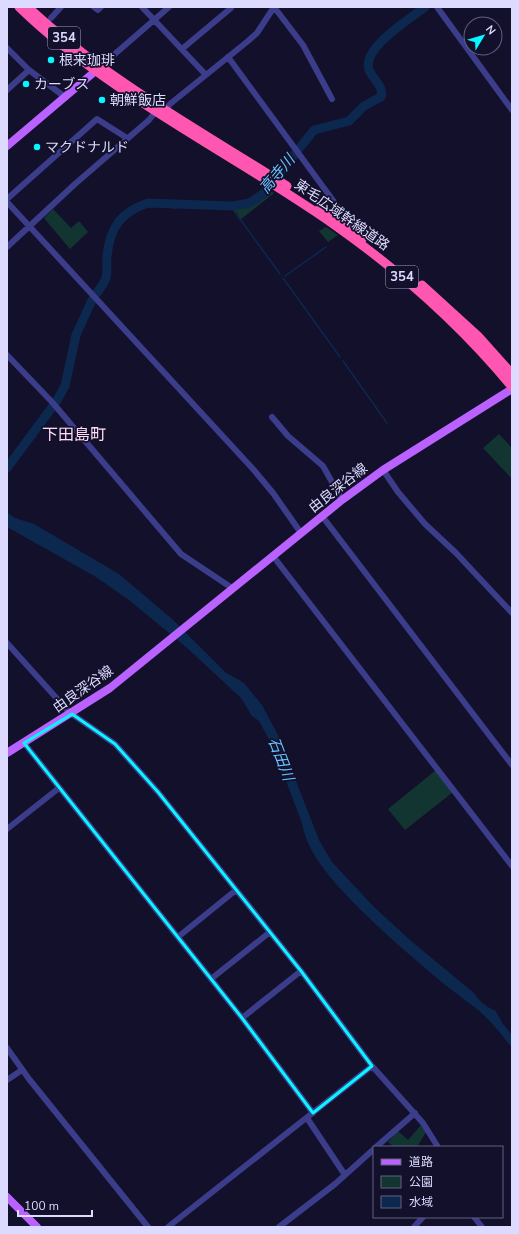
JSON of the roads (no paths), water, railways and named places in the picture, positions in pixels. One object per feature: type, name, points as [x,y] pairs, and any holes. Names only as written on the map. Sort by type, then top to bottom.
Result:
[{"type":"highway","name":"東毛広域幹線道路","points":[[19,7],[58,42],[166,109],[274,182],[336,226],[406,280],[472,341],[512,388]]},
{"type":"highway","name":"東毛広域幹線道路","points":[[28,7],[98,68],[156,111],[349,227],[432,294],[478,336],[512,374]]},
{"type":"main road","points":[[7,146],[98,68]]},
{"type":"main road","name":"由良深谷線","points":[[7,753],[72,714],[110,688],[342,500],[383,470],[512,388]]},
{"type":"main road","points":[[7,1197],[37,1227]]},
{"type":"street","points":[[51,18],[61,7]]},
{"type":"street","points":[[94,7],[98,10],[101,7]]},
{"type":"street","points":[[143,7],[205,74]]},
{"type":"street","points":[[98,68],[169,7]]},
{"type":"street","points":[[166,109],[205,74],[257,33],[274,7],[303,45],[332,99]]},
{"type":"street","points":[[438,7],[511,107]]},
{"type":"street","points":[[182,49],[231,8]]},
{"type":"street","points":[[7,48],[29,70],[65,97]]},
{"type":"street","points":[[228,57],[340,210],[353,219],[349,227]]},
{"type":"street","points":[[7,90],[29,70]]},
{"type":"street","points":[[7,248],[127,138],[149,120],[156,111]]},
{"type":"street","points":[[127,138],[97,119],[7,200],[253,469],[301,533]]},
{"type":"street","points":[[7,355],[54,404],[181,554],[232,588]]},
{"type":"street","points":[[272,417],[288,436],[323,466],[342,500]]},
{"type":"street","points":[[383,470],[398,492],[425,524],[456,553],[512,613]]},
{"type":"street","points":[[322,516],[512,765]]},
{"type":"street","points":[[273,556],[512,866]]},
{"type":"street","points":[[7,642],[72,714],[115,744],[158,792],[301,971],[372,1066],[415,1113],[437,1146]]},
{"type":"street","points":[[24,743],[242,1018],[313,1113]]},
{"type":"street","points":[[7,829],[59,788]]},
{"type":"street","points":[[178,937],[236,890]]},
{"type":"street","points":[[211,979],[270,932]]},
{"type":"street","points":[[242,1018],[301,971]]},
{"type":"street","points":[[7,1048],[22,1070],[148,1227]]},
{"type":"street","points":[[168,1227],[372,1066]]},
{"type":"street","points":[[7,1080],[22,1070]]},
{"type":"street","points":[[377,1146],[415,1113]]},
{"type":"street","points":[[307,1118],[345,1175]]},
{"type":"street","points":[[279,1227],[345,1175],[373,1150]]},
{"type":"street","points":[[414,1227],[422,1218]]},
{"type":"street","points":[[475,1218],[482,1227]]},
{"type":"water","name":"石田川","points":[[7,512],[15,518],[34,524],[119,574],[172,619],[225,672],[244,683],[262,705],[278,735],[319,840],[332,862],[373,906],[411,941],[474,993],[483,1003],[495,1010],[503,1024],[512,1035],[512,1048],[483,1014],[408,954],[363,912],[328,875],[309,845],[273,747],[259,721],[252,716],[241,698],[186,647],[129,600],[96,577],[7,527]]},
{"type":"waterway","name":"高寺川","points":[[96,294],[106,278],[107,256],[111,237],[118,222],[124,216],[148,203],[233,206],[249,203],[263,194],[314,130],[349,121],[364,106],[381,97],[382,93],[380,87],[370,72],[368,63],[371,54],[387,36],[425,7]]},
{"type":"waterway","points":[[236,213],[239,218]]},
{"type":"waterway","points":[[240,219],[280,274]]},
{"type":"waterway","points":[[285,276],[326,247]]},
{"type":"waterway","points":[[283,278],[340,357]]},
{"type":"waterway","name":"高寺川","points":[[7,468],[56,402],[65,386],[76,335],[92,300]]},
{"type":"waterway","points":[[343,361],[387,423]]},
{"type":"place","name":"根来珈琲","points":[[51,60]]},
{"type":"place","name":"カーブス","points":[[26,84]]},
{"type":"place","name":"朝鮮飯店","points":[[102,100]]},
{"type":"place","name":"マクドナルド","points":[[37,147]]},
{"type":"district","name":"下田島町","points":[[74,435]]}]
